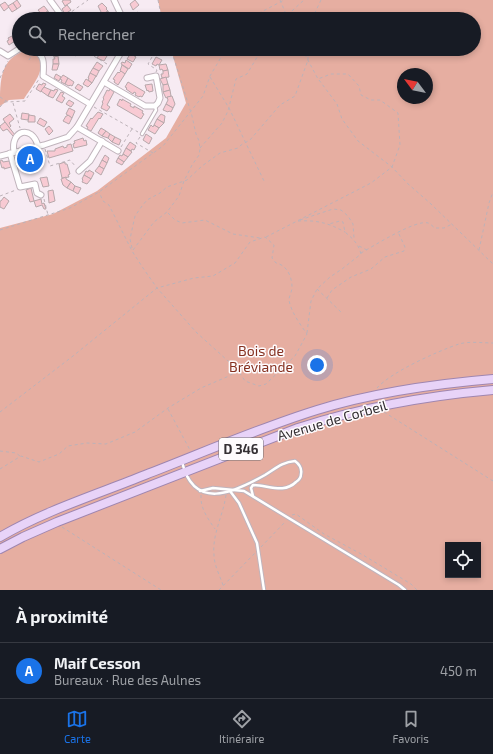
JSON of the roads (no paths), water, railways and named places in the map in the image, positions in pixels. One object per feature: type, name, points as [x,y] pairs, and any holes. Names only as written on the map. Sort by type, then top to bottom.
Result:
[{"type":"main road","name":"D 346","points":[[0,537],[40,518],[279,422],[369,396],[417,387],[493,379]]},
{"type":"main road","name":"Avenue de Corbeil","points":[[0,549],[41,529],[184,471],[298,428],[349,412],[404,400],[493,390]]},
{"type":"street","points":[[50,0],[59,12]]},
{"type":"street","points":[[114,0],[120,12]]},
{"type":"street","points":[[0,51],[8,56],[12,53]]},
{"type":"street","points":[[41,56],[44,64],[43,76],[90,104]]},
{"type":"street","points":[[0,156],[44,145],[68,137],[78,127],[119,56]]},
{"type":"street","points":[[104,82],[145,106],[155,106],[160,98],[156,76],[147,78]]},
{"type":"street","points":[[78,127],[118,151]]},
{"type":"street","points":[[38,146],[35,138],[31,134],[26,132],[22,133],[17,135],[13,140],[12,153],[20,187],[35,184],[37,193],[41,195]]},
{"type":"street","points":[[79,171],[90,161],[102,141]]},
{"type":"lane","points":[[142,134],[156,110],[155,106]]},
{"type":"lane","points":[[181,461],[189,481],[201,492],[214,494],[226,493],[263,476],[283,463],[295,461],[298,463],[302,473],[301,477],[292,486],[277,488],[254,485],[251,488],[253,496]]},
{"type":"lane","points":[[201,492],[213,488],[244,491],[405,590]]},
{"type":"lane","points":[[231,490],[239,503],[257,543],[264,590]]},
{"type":"place","name":"Maif Cesson","points":[[30,159]]},
{"type":"park label","name":"Bois de Bréviande","points":[[261,358]]}]
